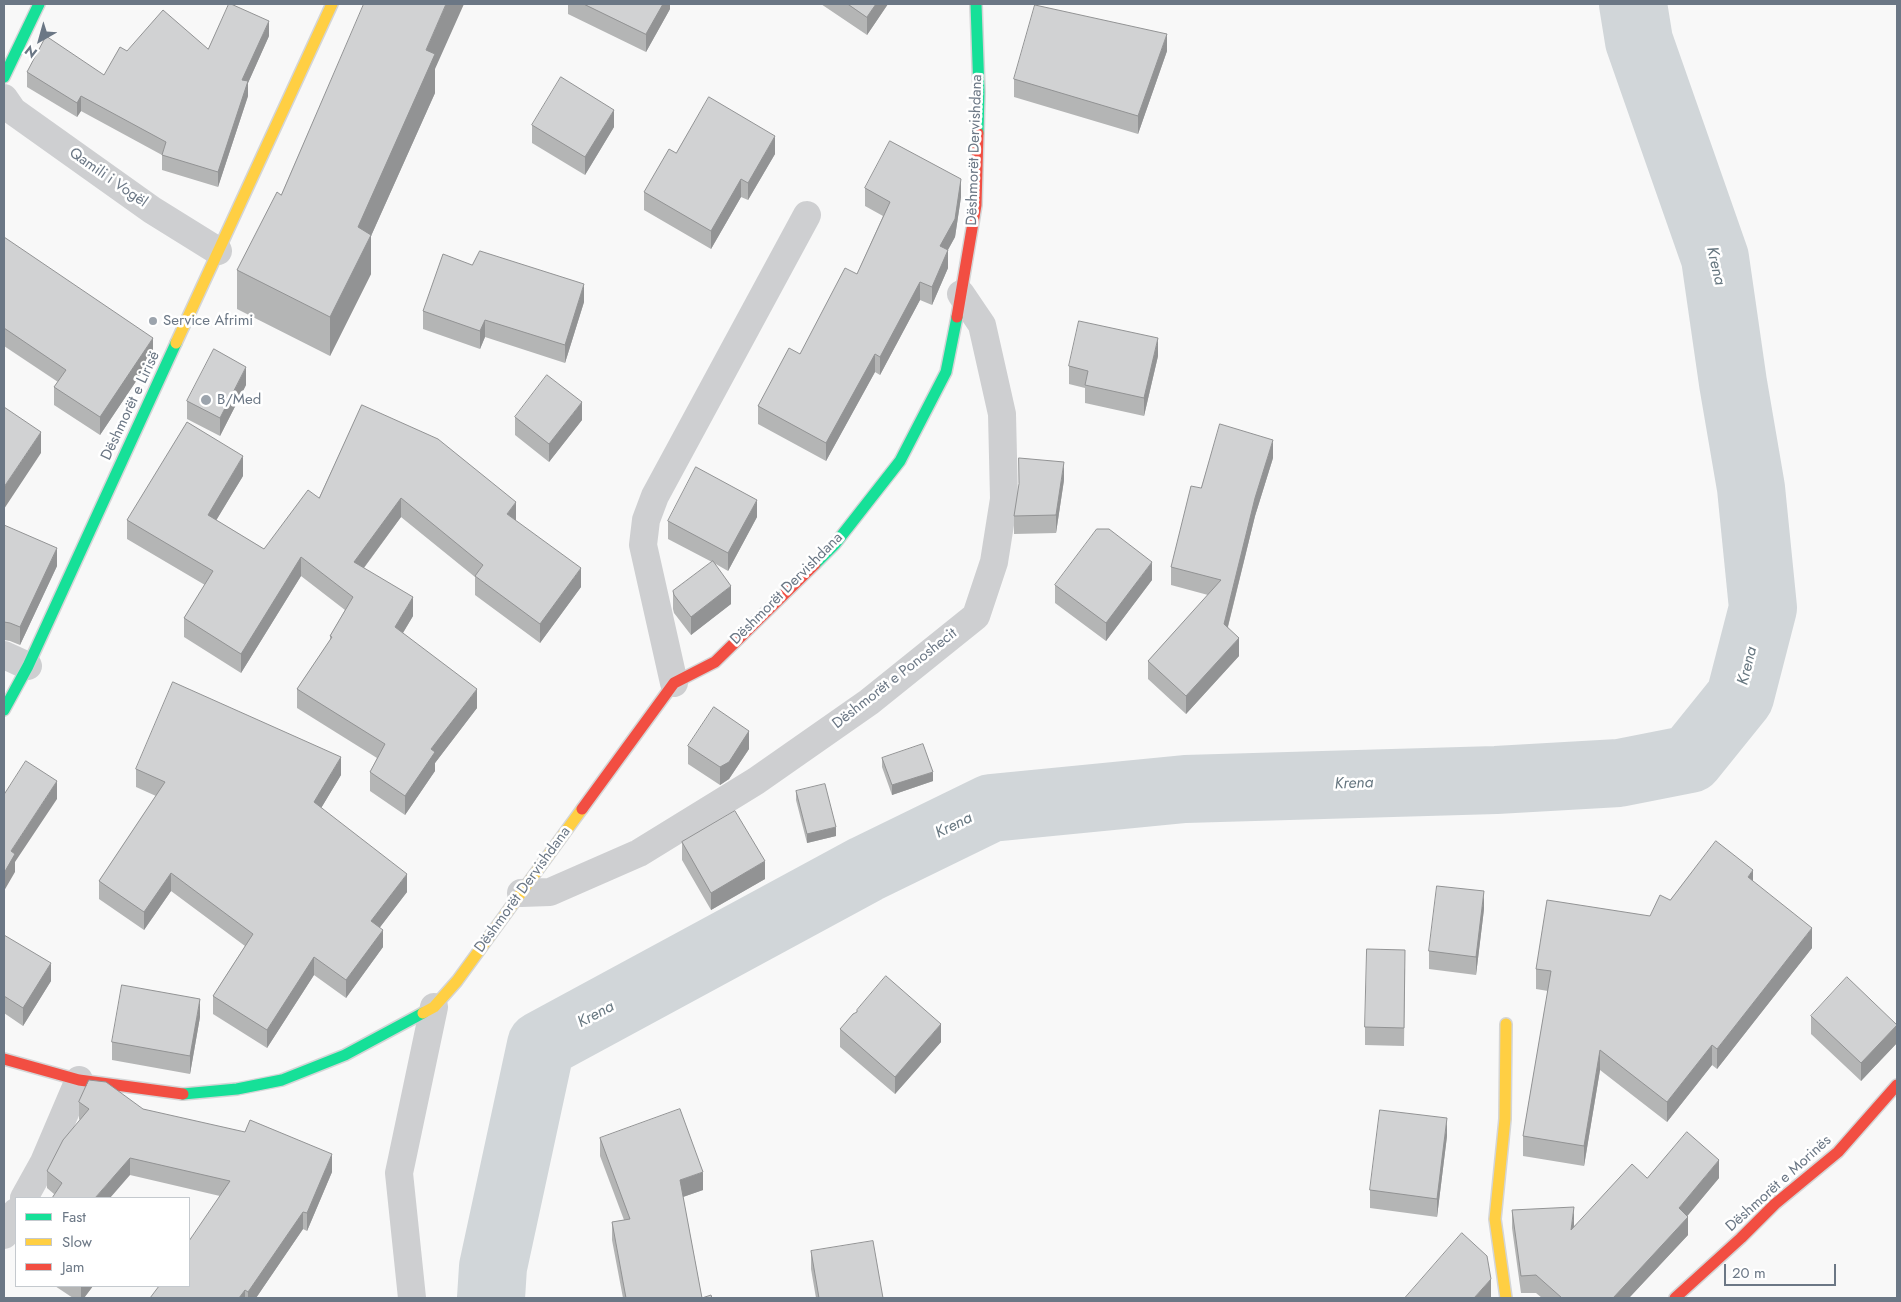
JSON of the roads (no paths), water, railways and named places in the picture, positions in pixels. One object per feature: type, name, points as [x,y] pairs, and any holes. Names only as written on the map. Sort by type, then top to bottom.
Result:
[{"type":"street","points":[[4,77],[39,4]]},
{"type":"street","name":"Dëshmorët e Lirisë","points":[[4,710],[28,666],[332,4]]},
{"type":"street","name":"Dëshmorët Dervishdana","points":[[79,1080],[187,1095],[237,1089],[282,1080],[345,1055],[434,1007],[457,981],[674,683],[715,662],[835,544],[900,460],[946,372],[976,205],[979,92],[976,4]]},
{"type":"street","name":"Qamili i Vogël","points":[[4,98],[13,111],[152,210],[218,251]]},
{"type":"street","points":[[674,683],[643,545],[646,520],[655,496],[807,214]]},
{"type":"street","name":"Dëshmorët e Ponoshecit","points":[[521,893],[550,892],[639,853],[756,781],[869,702],[976,616],[994,562],[1004,499],[1002,414],[982,326],[961,294]]},
{"type":"street","points":[[4,655],[28,666]]},
{"type":"street","name":"Dëshmorët Dervishdana","points":[[412,1298],[399,1173],[434,1007]]},
{"type":"street","points":[[1506,1024],[1505,1119],[1495,1219],[1506,1298]]},
{"type":"street","points":[[4,1059],[79,1080],[44,1162],[25,1197]]},
{"type":"street","name":"Dëshmorët e Morinës","points":[[1674,1298],[1741,1238],[1775,1204],[1838,1152],[1897,1085]]},
{"type":"street","points":[[4,1235],[15,1214]]},
{"type":"waterway","name":"Krena","points":[[491,1298],[493,1267],[541,1045],[866,869],[991,808],[1185,789],[1496,780],[1619,773],[1690,759],[1740,697],[1763,608],[1751,488],[1733,383],[1715,258],[1639,41],[1633,4]]},
{"type":"place","name":"Service Afrimi","points":[[153,321]]},
{"type":"place","name":"B/Med","points":[[206,400]]}]
